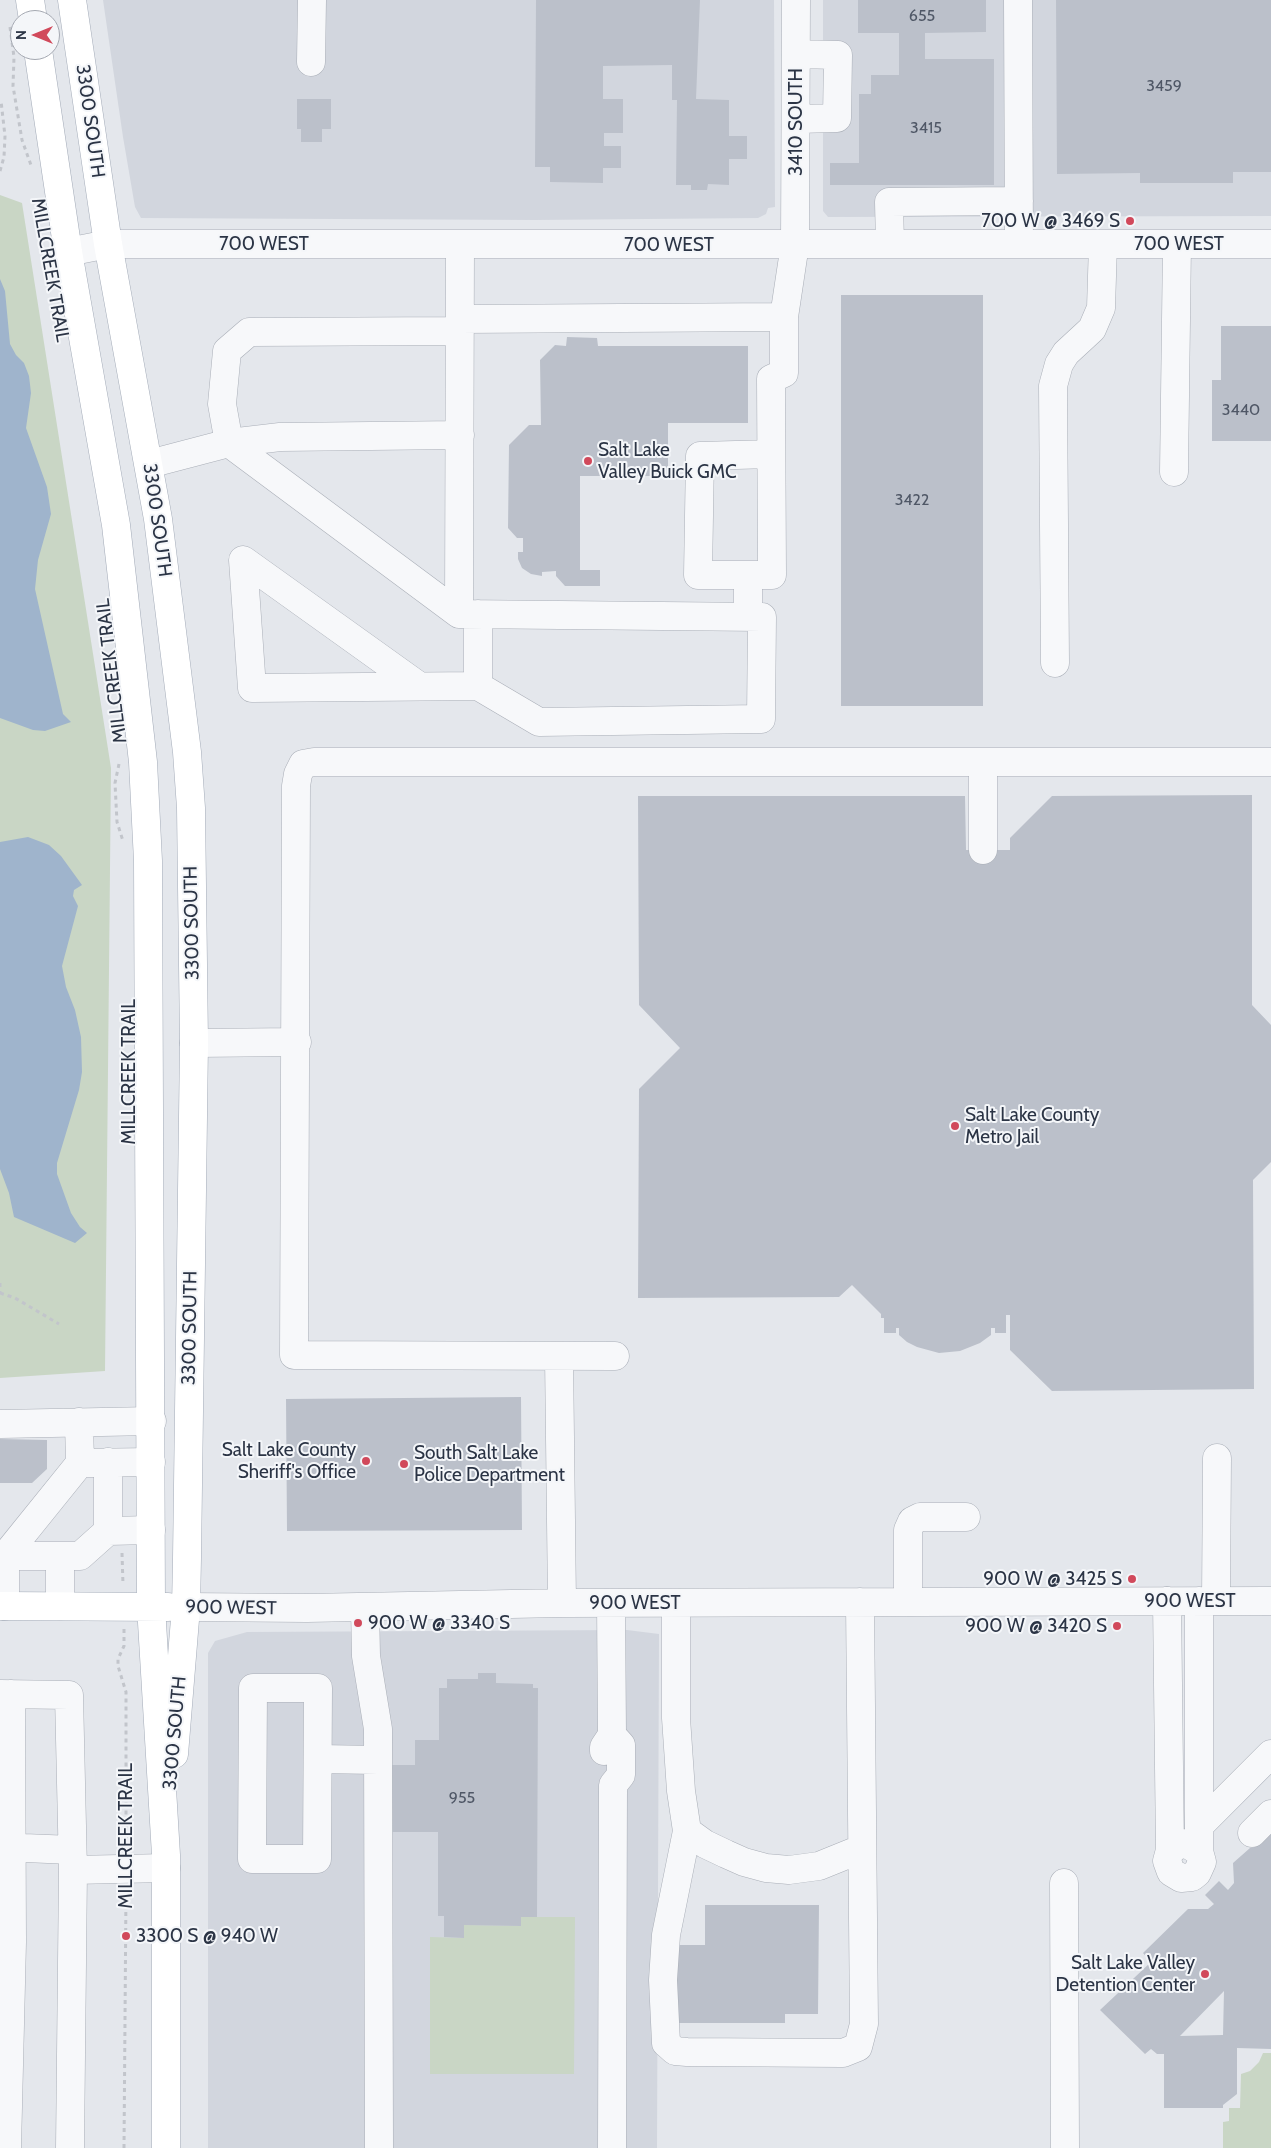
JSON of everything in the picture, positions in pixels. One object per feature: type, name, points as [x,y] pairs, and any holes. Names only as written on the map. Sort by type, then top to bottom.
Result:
[{"type":"main road","name":"3300 SOUTH","points":[[72,0],[108,244],[149,464],[187,752],[191,808],[194,1043],[186,1607],[166,1862]]},
{"type":"main road","name":"3300 SOUTH","points":[[39,60],[68,252],[116,525],[143,762],[148,861],[152,1421],[151,1462],[126,1541],[151,1606],[166,1862],[166,2148]]},
{"type":"main road","name":"900 WEST","points":[[2,1606],[186,1607]]},
{"type":"street","points":[[311,62],[312,0]]},
{"type":"street","name":"3410 SOUTH","points":[[771,454],[771,379],[784,373],[784,317],[795,244],[796,0]]},
{"type":"street","points":[[1018,0],[1019,244]]},
{"type":"street","points":[[796,54],[838,54],[837,118],[796,119]]},
{"type":"street","points":[[890,244],[889,202],[1019,201]]},
{"type":"street","points":[[950,202],[951,244]]},
{"type":"street","name":"700 WEST","points":[[68,252],[108,244],[1271,244]]},
{"type":"street","points":[[460,244],[460,435],[469,614],[478,686]]},
{"type":"street","points":[[1055,663],[1053,386],[1059,364],[1066,353],[1092,328],[1101,308],[1103,244]]},
{"type":"street","points":[[1174,472],[1177,244]]},
{"type":"street","points":[[419,686],[244,560],[252,688],[478,686],[539,722],[761,719],[762,617],[469,614],[229,443],[222,404],[227,350],[249,332],[784,317]]},
{"type":"street","points":[[149,464],[229,443],[280,437],[460,435]]},
{"type":"street","points":[[771,454],[772,575],[748,575],[698,575],[700,456],[771,454]]},
{"type":"street","points":[[748,575],[748,617]]},
{"type":"street","points":[[615,1356],[294,1356],[297,1042],[296,786],[298,774],[303,764],[314,762],[1271,762]]},
{"type":"street","points":[[983,762],[983,850]]},
{"type":"street","points":[[194,1043],[297,1042]]},
{"type":"street","points":[[559,1356],[562,1603]]},
{"type":"street","points":[[1,1424],[152,1421]]},
{"type":"street","points":[[2,1606],[5,1556],[80,1464],[79,1422]]},
{"type":"street","points":[[1199,1838],[1199,1755],[1217,1458]]},
{"type":"street","points":[[5,1556],[80,1556],[126,1541],[108,1462]]},
{"type":"street","points":[[80,1464],[151,1462]]},
{"type":"street","points":[[908,1602],[908,1530],[912,1521],[920,1517],[966,1517]]},
{"type":"street","points":[[60,1556],[60,1606]]},
{"type":"street","name":"900 WEST","points":[[186,1607],[365,1607],[562,1603],[1271,1601]]},
{"type":"street","points":[[676,1603],[676,1687],[681,1791],[687,1831],[666,1935],[662,1980],[666,2043],[675,2051],[686,2052],[843,2053],[858,2047],[864,2024],[860,1602]]},
{"type":"street","points":[[1167,1602],[1170,1850],[1199,1838],[1271,1754]]},
{"type":"street","points":[[611,1603],[612,1735],[620,1746],[620,1775],[613,1784],[612,2148]]},
{"type":"street","points":[[365,1607],[366,1656],[378,1729],[379,2148]]},
{"type":"street","points":[[253,1688],[318,1688],[318,1759],[317,1859],[252,1859],[253,1688]]},
{"type":"street","points":[[7,2148],[12,1942],[6,1847],[5,1694],[69,1695],[72,1860],[70,2148]]},
{"type":"street","points":[[1170,1755],[1199,1755]]},
{"type":"street","points":[[318,1759],[378,1760]]},
{"type":"street","points":[[687,1831],[706,1844],[726,1854],[744,1862],[766,1868],[789,1870],[819,1866],[861,1849]]},
{"type":"street","points":[[6,1847],[126,1869],[166,1862]]},
{"type":"street","points":[[1064,1883],[1065,2148]]},
{"type":"path","points":[[15,60],[13,86],[22,140],[31,168]]},
{"type":"path","points":[[0,172],[4,157],[5,136],[1,101]]},
{"type":"path","name":"MILLCREEK TRAIL","points":[[120,756],[115,783],[116,822],[126,847]]},
{"type":"path","points":[[0,1283],[0,1293],[15,1298],[59,1324]]},
{"type":"path","name":"MILLCREEK TRAIL","points":[[124,1646],[118,1659],[118,1666],[126,1692],[124,2148]]},
{"type":"shaded area","points":[[103,0],[774,0],[775,207],[768,208],[766,214],[758,218],[535,220],[141,218],[135,207]]},
{"type":"shaded area","points":[[823,0],[1271,0],[1271,216],[828,217],[823,211]]},
{"type":"shaded area","points":[[627,1630],[659,1634],[657,2148],[208,2148],[208,1653],[215,1641],[247,1632]]},
{"type":"green space","points":[[0,195],[22,203],[111,768],[105,1371],[0,1378]]},
{"type":"green space","points":[[521,1917],[575,1917],[574,2074],[430,2074],[430,1937],[464,1938],[464,1925],[521,1926]]},
{"type":"green space","points":[[1263,2053],[1271,2053],[1271,2148],[1223,2148],[1223,2122],[1229,2121],[1229,2108],[1240,2108],[1241,2074],[1250,2071],[1259,2062]]},
{"type":"water","points":[[0,279],[5,291],[10,344],[16,355],[24,363],[29,376],[31,393],[26,428],[47,487],[51,514],[38,560],[35,589],[63,714],[71,722],[45,731],[33,730],[0,718]]},
{"type":"water","points":[[28,837],[49,845],[61,856],[82,885],[74,890],[73,896],[78,906],[62,966],[66,987],[75,1010],[81,1037],[82,1072],[79,1090],[57,1163],[57,1174],[71,1213],[80,1227],[87,1233],[75,1243],[14,1217],[9,1193],[0,1169],[0,842]]},
{"type":"building","points":[[536,0],[700,0],[696,99],[729,100],[729,136],[747,136],[747,159],[729,159],[729,185],[708,184],[707,190],[691,190],[691,185],[676,185],[677,100],[672,100],[672,65],[603,66],[603,99],[623,99],[623,133],[604,133],[604,146],[621,146],[621,168],[603,168],[603,183],[550,182],[550,167],[535,167]]},
{"type":"building","points":[[858,0],[986,0],[986,32],[925,33],[925,59],[994,59],[994,185],[830,185],[830,163],[859,163],[859,94],[871,94],[871,75],[899,75],[899,33],[858,33]]},
{"type":"building","points":[[1056,0],[1271,0],[1271,172],[1233,172],[1233,183],[1140,183],[1140,173],[1057,174]]},
{"type":"building","points":[[297,99],[331,99],[331,129],[322,129],[322,142],[301,142],[301,129],[297,129]]},
{"type":"building","points":[[841,295],[983,295],[983,706],[841,706]]},
{"type":"building","points":[[1221,326],[1271,326],[1271,441],[1212,441],[1212,380],[1221,380]]},
{"type":"building","name":"Salt Lake Valley Buick GMC","points":[[567,337],[597,338],[598,346],[748,346],[748,423],[668,423],[668,476],[580,476],[580,570],[600,570],[600,586],[565,586],[556,576],[556,571],[542,572],[542,576],[531,574],[522,568],[518,559],[518,552],[523,552],[523,538],[517,538],[508,528],[509,445],[529,425],[541,425],[540,360],[555,345],[566,346]]},
{"type":"building","name":"Salt Lake County Metro Jail","points":[[1252,795],[1252,1005],[1271,1025],[1271,1162],[1253,1180],[1254,1389],[1052,1391],[1010,1350],[1010,1315],[1006,1315],[1006,1333],[995,1333],[995,1328],[991,1328],[991,1335],[980,1343],[960,1351],[939,1353],[907,1342],[899,1335],[899,1328],[896,1328],[896,1333],[884,1333],[884,1318],[881,1318],[881,1314],[852,1285],[839,1297],[638,1298],[639,1089],[680,1048],[639,1005],[638,796],[965,796],[966,850],[1010,850],[1010,838],[1052,796]]},
{"type":"building","name":"South Salt Lake Police Department","points":[[521,1397],[522,1530],[287,1531],[286,1399]]},
{"type":"building","points":[[0,1439],[47,1440],[47,1469],[32,1483],[0,1483]]},
{"type":"building","points":[[478,1673],[496,1673],[496,1683],[533,1684],[533,1688],[538,1688],[537,1917],[521,1917],[521,1926],[464,1925],[464,1938],[444,1937],[444,1916],[438,1916],[438,1832],[388,1832],[388,1765],[415,1765],[415,1740],[439,1740],[439,1688],[447,1688],[447,1679],[478,1679]]},
{"type":"building","name":"Salt Lake Valley Detention Center","points":[[1271,1829],[1271,2049],[1237,2048],[1237,2094],[1223,2105],[1223,2108],[1164,2108],[1164,2054],[1157,2054],[1151,2049],[1145,2054],[1100,2010],[1151,1962],[1143,1953],[1188,1909],[1208,1909],[1214,1904],[1205,1895],[1219,1881],[1228,1890],[1234,1883],[1233,1863],[1250,1848],[1255,1847]],"holes":[[[1224,1991],[1223,2035],[1180,2036]]]},
{"type":"building","points":[[705,1905],[819,1905],[818,2014],[785,2014],[785,2023],[670,2023],[670,1945],[705,1945]]},
{"type":"place","name":"700 W @ 3469 S","points":[[1130,221]]},
{"type":"place","name":"Salt Lake Valley Buick GMC","points":[[588,461]]},
{"type":"place","name":"Salt Lake County Metro Jail","points":[[955,1126]]},
{"type":"place","name":"Salt Lake County Sheriff's Office","points":[[366,1461]]},
{"type":"place","name":"South Salt Lake Police Department","points":[[404,1464]]},
{"type":"place","name":"900 W @ 3425 S","points":[[1132,1579]]},
{"type":"place","name":"900 W @ 3340 S","points":[[358,1623]]},
{"type":"place","name":"900 W @ 3420 S","points":[[1117,1626]]},
{"type":"place","name":"3300 S @ 940 W","points":[[126,1936]]},
{"type":"place","name":"Salt Lake Valley Detention Center","points":[[1205,1974]]}]
